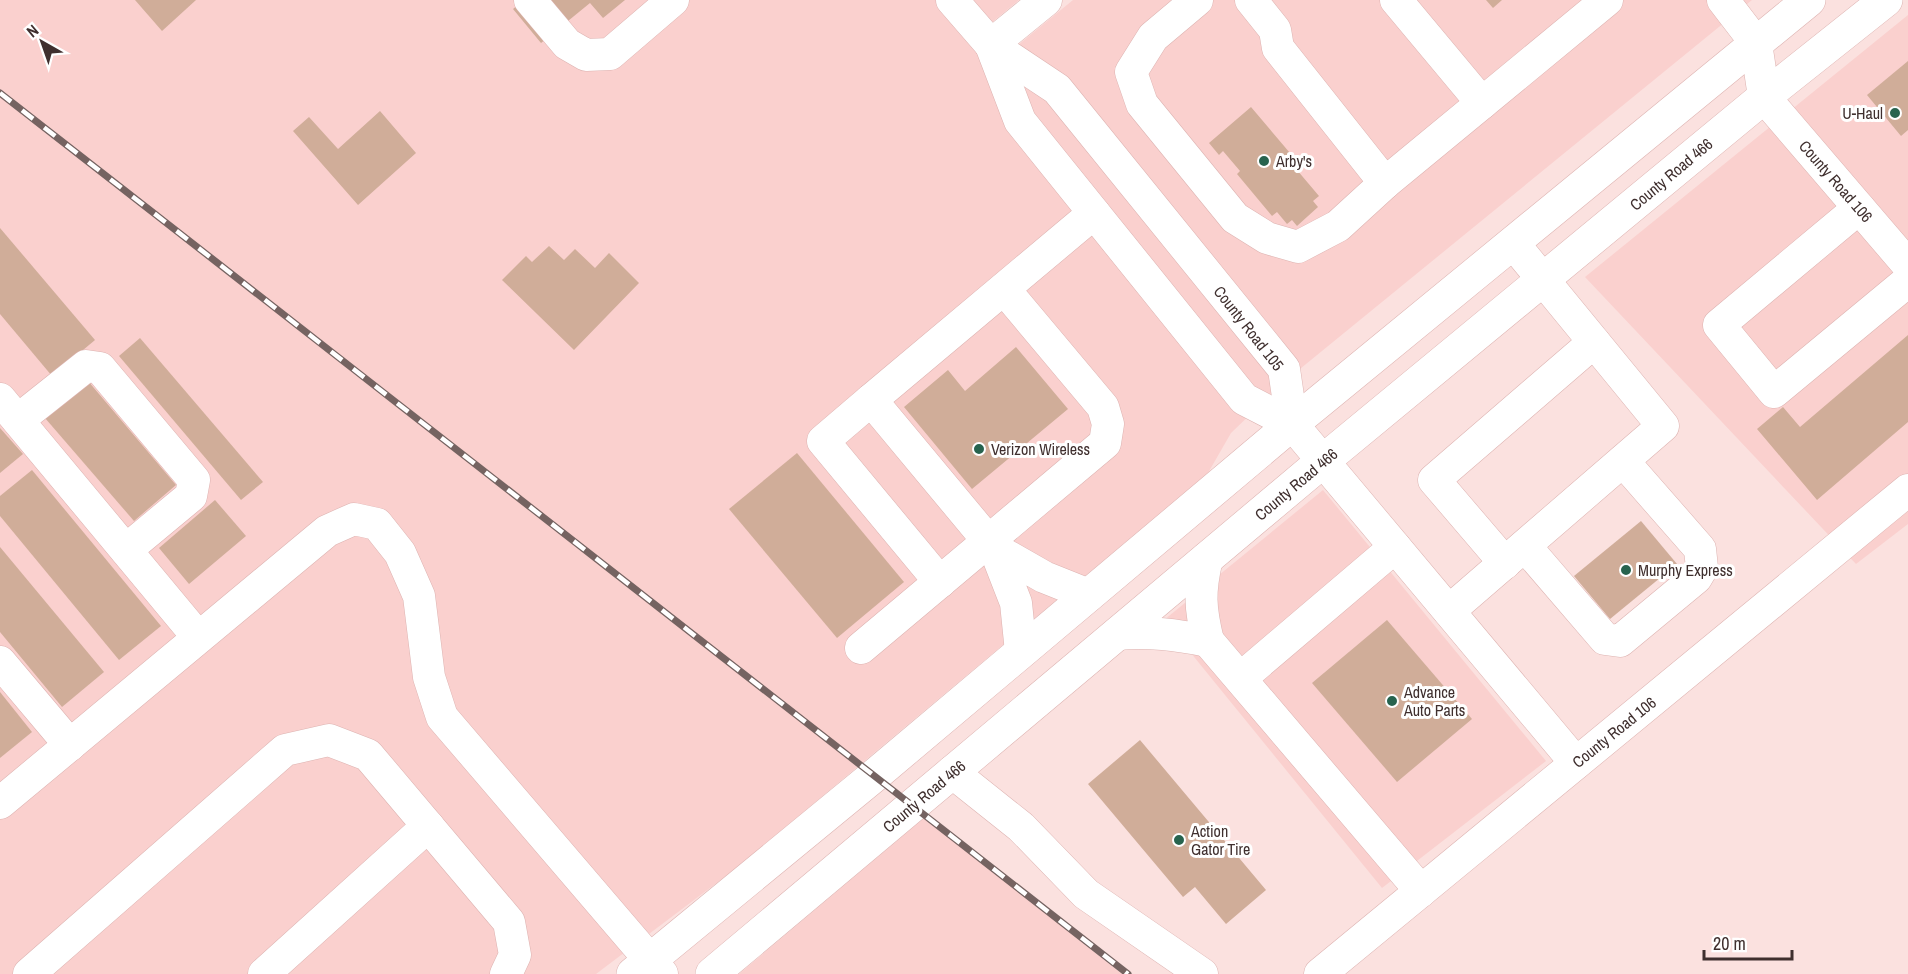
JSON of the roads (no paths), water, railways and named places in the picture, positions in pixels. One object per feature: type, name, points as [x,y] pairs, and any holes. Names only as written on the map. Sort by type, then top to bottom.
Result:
[{"type":"main road","points":[[648,969],[1292,424],[1809,0]]},
{"type":"main road","name":"County Road 466","points":[[711,974],[1323,461],[1886,0]]},
{"type":"street","points":[[530,0],[567,44],[586,55],[610,54],[673,0]]},
{"type":"street","name":"County Road 105","points":[[952,0],[991,45],[1058,89],[1284,369],[1292,424]]},
{"type":"street","points":[[991,45],[1046,0]]},
{"type":"street","points":[[1197,0],[1153,37],[1131,72],[1142,104],[1235,218],[1267,238],[1298,247],[1338,226],[1385,183],[1607,0]]},
{"type":"street","points":[[1251,0],[1275,30],[1278,48],[1385,183]]},
{"type":"street","points":[[1396,0],[1482,103]]},
{"type":"street","points":[[1724,0],[1756,43],[1764,98]]},
{"type":"street","name":"County Road 105","points":[[991,45],[1020,121],[1244,399],[1292,424]]},
{"type":"street","name":"County Road 106","points":[[1764,98],[1859,208],[1903,248]]},
{"type":"street","points":[[1859,208],[1719,325],[1774,392],[1908,281]]},
{"type":"street","points":[[940,582],[824,441],[1094,213]]},
{"type":"street","points":[[1449,611],[1663,426],[1513,243]]},
{"type":"street","points":[[861,648],[940,582],[992,545],[1105,443],[1108,424],[1103,407],[1004,289]]},
{"type":"street","points":[[1594,342],[1434,480],[1605,639],[1620,641],[1696,578],[1702,568],[1700,549],[1623,461]]},
{"type":"street","points":[[126,550],[191,496],[194,480],[100,368],[86,366],[9,409],[198,637]]},
{"type":"street","points":[[871,400],[992,545],[1016,603],[1021,652]]},
{"type":"street","points":[[1292,424],[1576,763]]},
{"type":"street","name":"County Road 106","points":[[1320,974],[1908,490]]},
{"type":"street","points":[[0,803],[327,531],[354,519],[377,524],[400,553],[419,596],[429,677],[442,717],[648,969]]},
{"type":"street","points":[[992,545],[1044,577],[1089,594]]},
{"type":"street","points":[[1241,678],[1395,547]]},
{"type":"street","points":[[1208,558],[1201,582],[1201,609],[1208,641],[1421,891]]},
{"type":"street","points":[[1117,634],[1143,632],[1171,634],[1208,641]]},
{"type":"street","points":[[0,662],[70,745]]},
{"type":"street","points":[[29,974],[285,750],[328,740],[368,755],[509,922],[515,955],[506,974]]},
{"type":"street","points":[[952,772],[1021,826],[1086,894],[1202,974]]},
{"type":"street","points":[[264,974],[428,826]]},
{"type":"railway","points":[[0,93],[1128,974]]},
{"type":"place","name":"U-Haul","points":[[1895,113]]},
{"type":"place","name":"Arby's","points":[[1264,161]]},
{"type":"place","name":"Verizon Wireless","points":[[979,449]]},
{"type":"place","name":"Murphy Express","points":[[1626,570]]},
{"type":"place","name":"Advance Auto Parts","points":[[1392,701]]},
{"type":"place","name":"Action Gator Tire","points":[[1179,840]]}]
